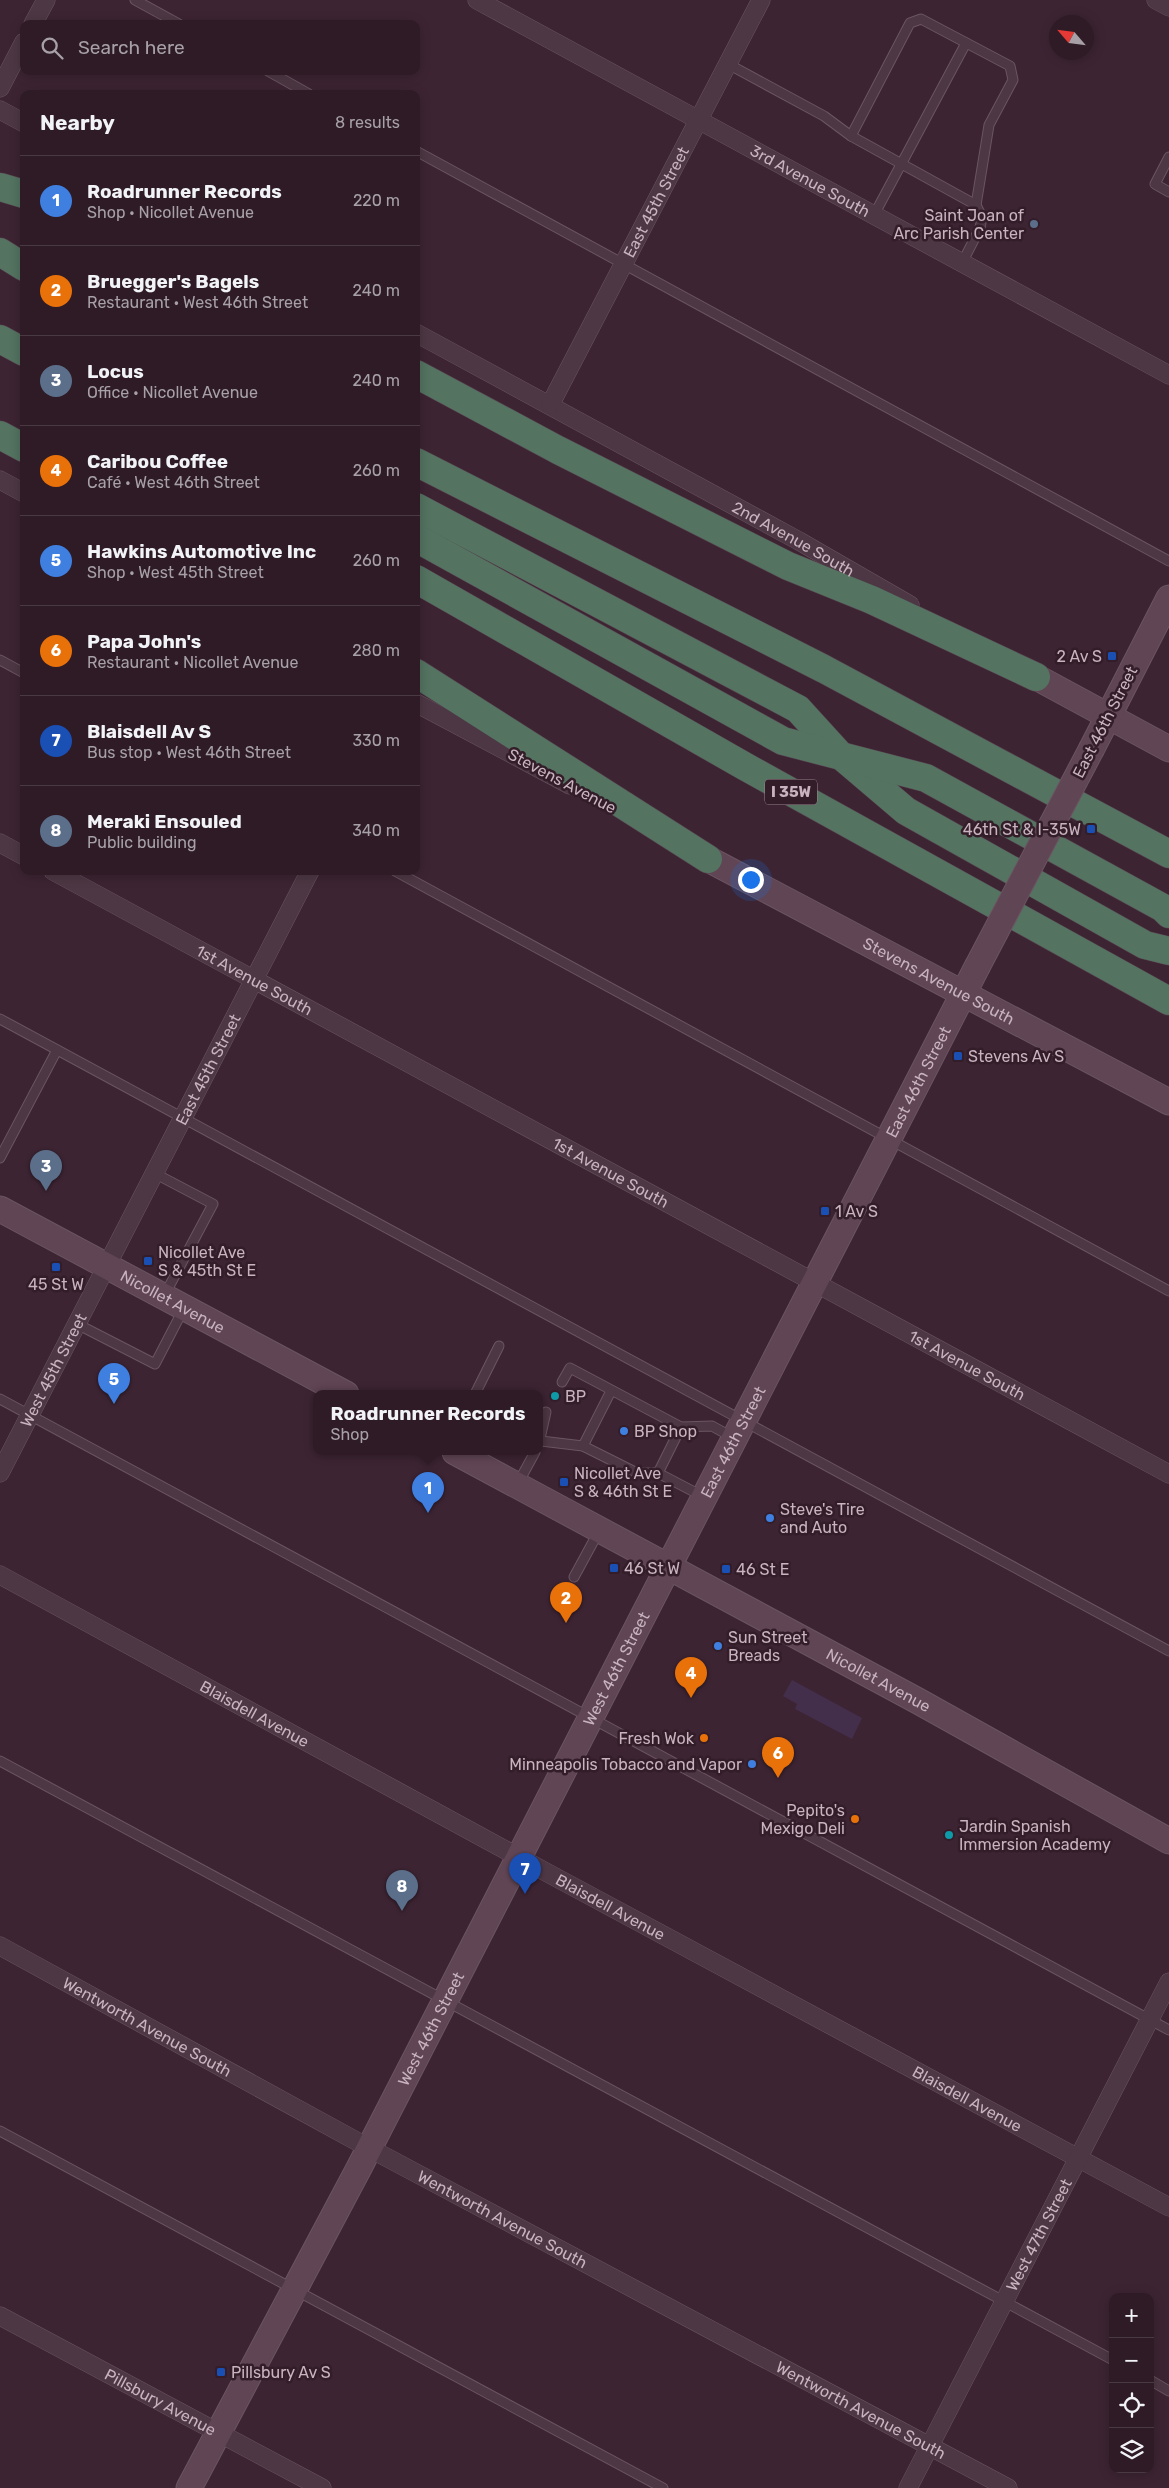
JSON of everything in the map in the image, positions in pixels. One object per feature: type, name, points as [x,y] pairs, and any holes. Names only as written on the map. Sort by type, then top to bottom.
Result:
[{"type":"highway","points":[[0,187],[20,193]]},
{"type":"highway","points":[[0,247],[20,257]]},
{"type":"highway","points":[[0,252],[20,265]]},
{"type":"highway","points":[[0,339],[20,350]]},
{"type":"highway","points":[[420,376],[558,450],[788,566],[872,600],[1036,677]]},
{"type":"highway","points":[[0,435],[20,446]]},
{"type":"highway","points":[[420,464],[824,669],[1169,854]]},
{"type":"highway","points":[[420,509],[798,709],[839,754],[906,810],[1145,944],[1169,951]]},
{"type":"highway","points":[[420,540],[783,742],[839,754],[926,778],[1163,908],[1169,914]]},
{"type":"highway","name":"I 35W","points":[[420,581],[746,767],[1169,1001]]},
{"type":"highway","points":[[420,676],[708,859]]},
{"type":"main road","name":"East 46th Street","points":[[668,1567],[977,966],[1169,598]]},
{"type":"main road","name":"2nd Avenue South","points":[[1036,677],[1169,749]]},
{"type":"main road","name":"Stevens Avenue South","points":[[708,859],[1169,1102]]},
{"type":"main road","name":"Nicollet Avenue","points":[[0,1209],[338,1390]]},
{"type":"main road","name":"Nicollet Avenue","points":[[461,1455],[918,1701],[1169,1841]]},
{"type":"main road","name":"West 46th Street","points":[[188,2488],[369,2148],[668,1567]]},
{"type":"street","points":[[36,20],[46,0]]},
{"type":"street","name":"3rd Avenue South","points":[[477,0],[1169,375]]},
{"type":"street","name":"East 45th Street","points":[[550,405],[761,0]]},
{"type":"street","points":[[1156,0],[1169,7]]},
{"type":"street","points":[[0,88],[20,50]]},
{"type":"street","points":[[0,110],[20,121]]},
{"type":"street","name":"2nd Avenue South","points":[[420,335],[799,541],[1036,677]]},
{"type":"street","points":[[0,480],[20,491]]},
{"type":"street","name":"Stevens Avenue","points":[[420,705],[708,859]]},
{"type":"street","points":[[0,843],[20,854]]},
{"type":"street","name":"1st Avenue South","points":[[60,875],[1169,1474]]},
{"type":"street","name":"East 45th Street","points":[[106,1267],[308,875]]},
{"type":"street","name":"West 45th Street","points":[[0,1473],[106,1267]]},
{"type":"street","name":"Blaisdell Avenue","points":[[0,1575],[519,1858],[1169,2207]]},
{"type":"street","name":"Wentworth Avenue South","points":[[0,1946],[369,2148],[1008,2488]]},
{"type":"street","name":"West 47th Street","points":[[908,2488],[1169,1982]]},
{"type":"street","name":"Pillsbury Avenue","points":[[0,2316],[322,2488]]},
{"type":"lane","points":[[135,0],[172,20]]},
{"type":"lane","points":[[850,136],[910,23],[921,19],[1010,66],[1013,80],[989,125],[976,205]]},
{"type":"lane","points":[[874,216],[966,43]]},
{"type":"lane","points":[[728,64],[824,116],[850,136],[976,205],[982,217],[980,228],[962,263]]},
{"type":"lane","points":[[275,75],[302,90]]},
{"type":"lane","points":[[420,153],[625,263],[1169,561]]},
{"type":"lane","points":[[1169,157],[1155,184],[1169,192]]},
{"type":"lane","points":[[0,660],[20,671]]},
{"type":"lane","points":[[402,875],[1169,1291]]},
{"type":"lane","points":[[0,1019],[182,1118],[739,1430],[1169,1651]]},
{"type":"lane","points":[[0,1158],[57,1050]]},
{"type":"lane","points":[[77,1324],[154,1364],[174,1303],[213,1204],[154,1173]]},
{"type":"lane","points":[[477,1390],[499,1346]]},
{"type":"lane","points":[[562,1382],[570,1368],[681,1428],[712,1426],[739,1430]]},
{"type":"lane","points":[[583,1446],[612,1391]]},
{"type":"lane","points":[[0,1399],[1169,2030]]},
{"type":"lane","points":[[543,1427],[546,1412]]},
{"type":"lane","points":[[658,1473],[681,1428]]},
{"type":"lane","points":[[543,1442],[583,1446],[638,1473],[658,1473],[704,1498]]},
{"type":"lane","points":[[517,1485],[533,1455]]},
{"type":"lane","points":[[574,1577],[600,1529]]},
{"type":"lane","points":[[0,1761],[1109,2358]]},
{"type":"lane","points":[[0,2131],[292,2290],[663,2488]]},
{"type":"lane","points":[[1154,2382],[1169,2390]]},
{"type":"shaded area","points":[[792,1680],[862,1718],[852,1739],[795,1709],[797,1704],[783,1696]]},
{"type":"place","name":"Saint Joan of Arc Parish Center","points":[[1034,224]]},
{"type":"place","name":"2 Av S","points":[[1112,656]]},
{"type":"place","name":"46th St & I-35W","points":[[1091,829]]},
{"type":"place","name":"Stevens Av S","points":[[958,1056]]},
{"type":"place","name":"Locus","points":[[46,1191]]},
{"type":"place","name":"1 Av S","points":[[825,1211]]},
{"type":"place","name":"Nicollet Ave S & 45th St E","points":[[148,1261]]},
{"type":"place","name":"45 St W","points":[[56,1267]]},
{"type":"place","name":"BP","points":[[555,1396]]},
{"type":"place","name":"Hawkins Automotive Inc","points":[[114,1404]]},
{"type":"place","name":"BP Shop","points":[[624,1431]]},
{"type":"place","name":"Nicollet Ave S & 46th St E","points":[[564,1482]]},
{"type":"place","name":"Roadrunner Records","points":[[428,1513]]},
{"type":"place","name":"Steve's Tire and Auto","points":[[770,1518]]},
{"type":"place","name":"46 St W","points":[[614,1568]]},
{"type":"place","name":"46 St E","points":[[726,1569]]},
{"type":"place","name":"Bruegger's Bagels","points":[[566,1623]]},
{"type":"place","name":"Sun Street Breads","points":[[718,1646]]},
{"type":"place","name":"Caribou Coffee","points":[[691,1698]]},
{"type":"place","name":"Fresh Wok","points":[[704,1738]]},
{"type":"place","name":"Minneapolis Tobacco and Vapor","points":[[752,1764]]},
{"type":"place","name":"Papa John's","points":[[778,1778]]},
{"type":"place","name":"Pepito's Mexigo Deli","points":[[855,1819]]},
{"type":"place","name":"Jardin Spanish Immersion Academy","points":[[949,1835]]},
{"type":"place","name":"Blaisdell Av S","points":[[525,1894]]},
{"type":"place","name":"Meraki Ensouled","points":[[402,1911]]},
{"type":"place","name":"Pillsbury Av S","points":[[221,2372]]}]
